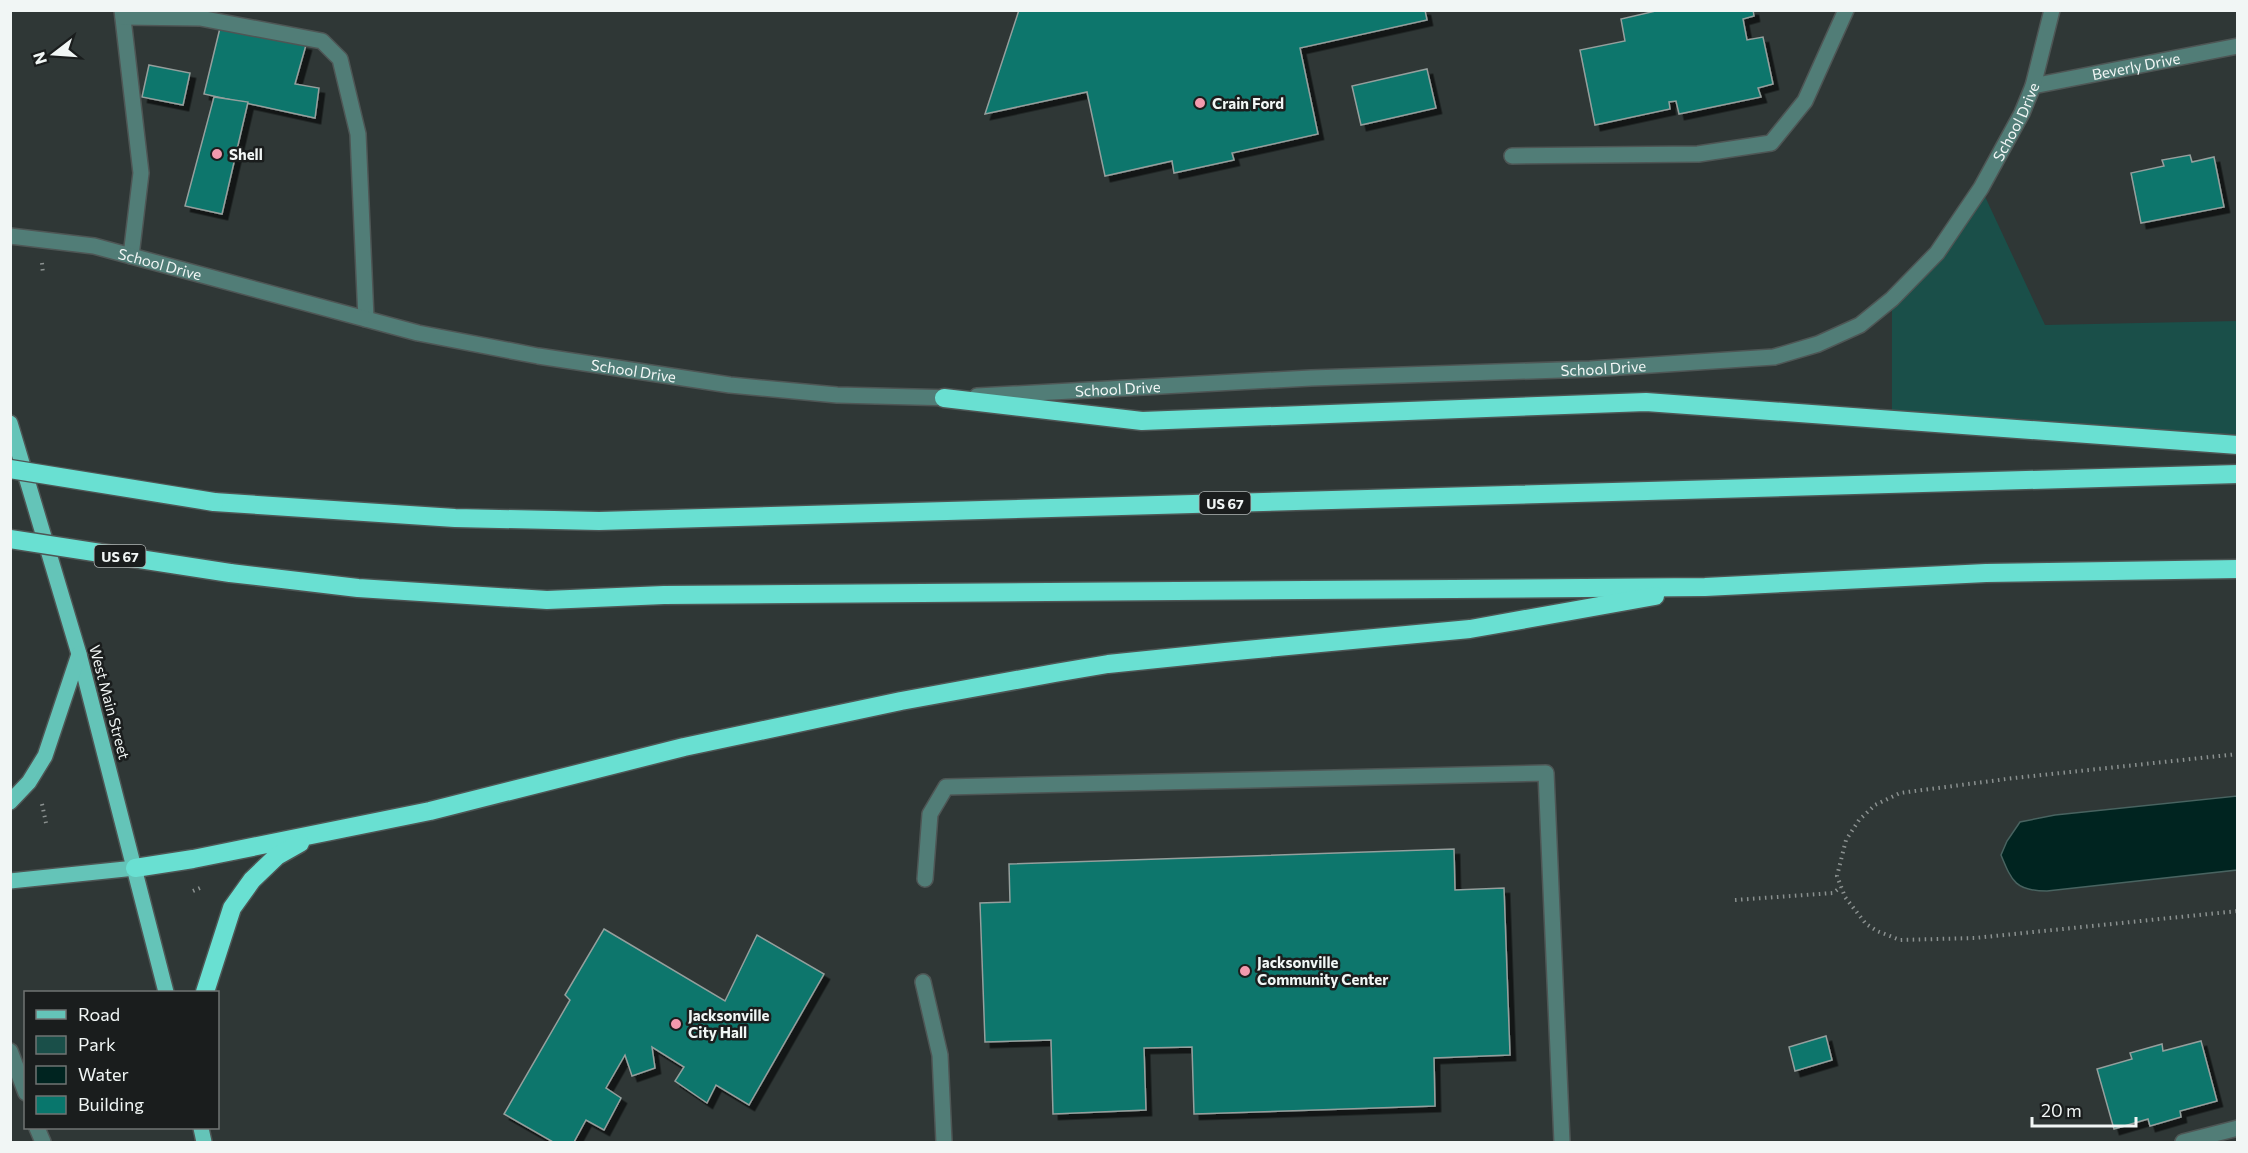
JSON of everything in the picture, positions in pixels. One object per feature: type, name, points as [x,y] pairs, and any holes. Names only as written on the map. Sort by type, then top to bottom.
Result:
[{"type":"highway","points":[[944,398],[1142,421],[1646,402],[2238,445]]},
{"type":"highway","name":"US 67","points":[[10,469],[214,502],[455,518],[599,521],[2238,474]]},
{"type":"highway","name":"US 67","points":[[10,539],[230,573],[358,588],[547,600],[664,595],[1705,587],[1986,573],[2238,569]]},
{"type":"highway","points":[[135,868],[193,859],[430,811],[684,747],[901,701],[1055,673],[1108,664],[1470,629],[1705,587]]},
{"type":"highway","points":[[206,991],[232,908],[252,880],[277,856],[312,836]]},
{"type":"main road","name":"West Main Street","points":[[10,423],[79,654],[166,991]]},
{"type":"main road","points":[[10,802],[29,782],[45,756],[79,654]]},
{"type":"main road","points":[[10,881],[135,868]]},
{"type":"street","points":[[1512,156],[1698,154],[1771,143],[1804,101],[1846,10]]},
{"type":"street","name":"School Drive","points":[[10,236],[94,246],[418,333],[538,356],[730,385],[837,395],[944,398],[1311,378],[1590,369],[1774,357],[1818,344],[1860,324],[1893,298],[1937,253],[1981,188],[2033,87],[2052,10]]},
{"type":"street","points":[[131,256],[141,173],[123,14],[200,18],[322,41],[340,59],[358,134],[366,319]]},
{"type":"street","name":"Beverly Drive","points":[[2033,87],[2238,46]]},
{"type":"street","points":[[925,879],[930,814],[946,787],[1546,773],[1562,1143]]},
{"type":"street","points":[[923,982],[940,1055],[944,1143]]},
{"type":"street","points":[[10,1051],[24,1088]]},
{"type":"street","points":[[2183,1143],[2238,1128]]},
{"type":"path","points":[[2238,754],[2014,778],[1893,795],[1875,804],[1859,820],[1846,840],[1838,876],[1851,907],[1866,924],[1877,932],[1900,940],[1975,938],[2238,911]]},
{"type":"path","points":[[42,803],[46,824]]},
{"type":"path","points":[[193,891],[202,887]]},
{"type":"path","points":[[1735,900],[1833,893],[1841,887]]},
{"type":"green space","points":[[1981,188],[2045,325],[2237,321],[2237,445],[1892,419],[1892,299]]},
{"type":"water","points":[[2237,796],[2237,870],[2037,891],[2022,887],[2012,878],[2001,855],[2020,822],[2055,815]]},
{"type":"building","name":"Crain Ford","points":[[1019,10],[1425,10],[1427,20],[1300,48],[1318,134],[1232,153],[1234,160],[1174,173],[1172,161],[1105,176],[1087,92],[985,114]]},
{"type":"building","points":[[1660,10],[1753,10],[1754,16],[1743,19],[1747,40],[1763,37],[1773,84],[1758,88],[1761,97],[1679,114],[1676,101],[1669,102],[1670,109],[1595,125],[1580,50],[1625,41],[1621,19]]},
{"type":"building","points":[[220,28],[306,45],[295,84],[319,88],[315,118],[204,94]]},
{"type":"building","points":[[149,65],[190,73],[183,105],[142,97]]},
{"type":"building","points":[[1427,69],[1436,108],[1361,125],[1352,86]]},
{"type":"building","name":"Shell","points":[[214,97],[248,102],[222,214],[185,206]]},
{"type":"building","points":[[2190,155],[2192,162],[2214,157],[2224,207],[2141,223],[2131,173],[2164,166],[2162,160]]},
{"type":"building","name":"Jacksonville Community Center","points":[[1454,849],[1455,890],[1504,888],[1510,1055],[1434,1058],[1435,1106],[1194,1114],[1192,1047],[1144,1048],[1146,1110],[1053,1114],[1051,1040],[985,1042],[980,903],[1010,902],[1009,864]]},
{"type":"building","name":"Jacksonville City Hall","points":[[604,929],[725,1001],[757,935],[824,974],[749,1105],[716,1085],[707,1103],[675,1081],[684,1067],[652,1047],[655,1068],[632,1076],[625,1055],[606,1088],[621,1098],[604,1130],[586,1120],[574,1142],[553,1142],[504,1114],[570,1000],[565,995]]},
{"type":"building","points":[[1826,1036],[1832,1060],[1795,1071],[1789,1047]]},
{"type":"building","points":[[2201,1041],[2217,1101],[2180,1111],[2181,1117],[2150,1126],[2148,1119],[2114,1129],[2097,1069],[2132,1059],[2130,1053],[2162,1044],[2163,1051]]},
{"type":"place","name":"Crain Ford","points":[[1200,103]]},
{"type":"place","name":"Shell","points":[[217,154]]},
{"type":"place","name":"Jacksonville Community Center","points":[[1245,971]]},
{"type":"place","name":"Jacksonville City Hall","points":[[676,1024]]}]
